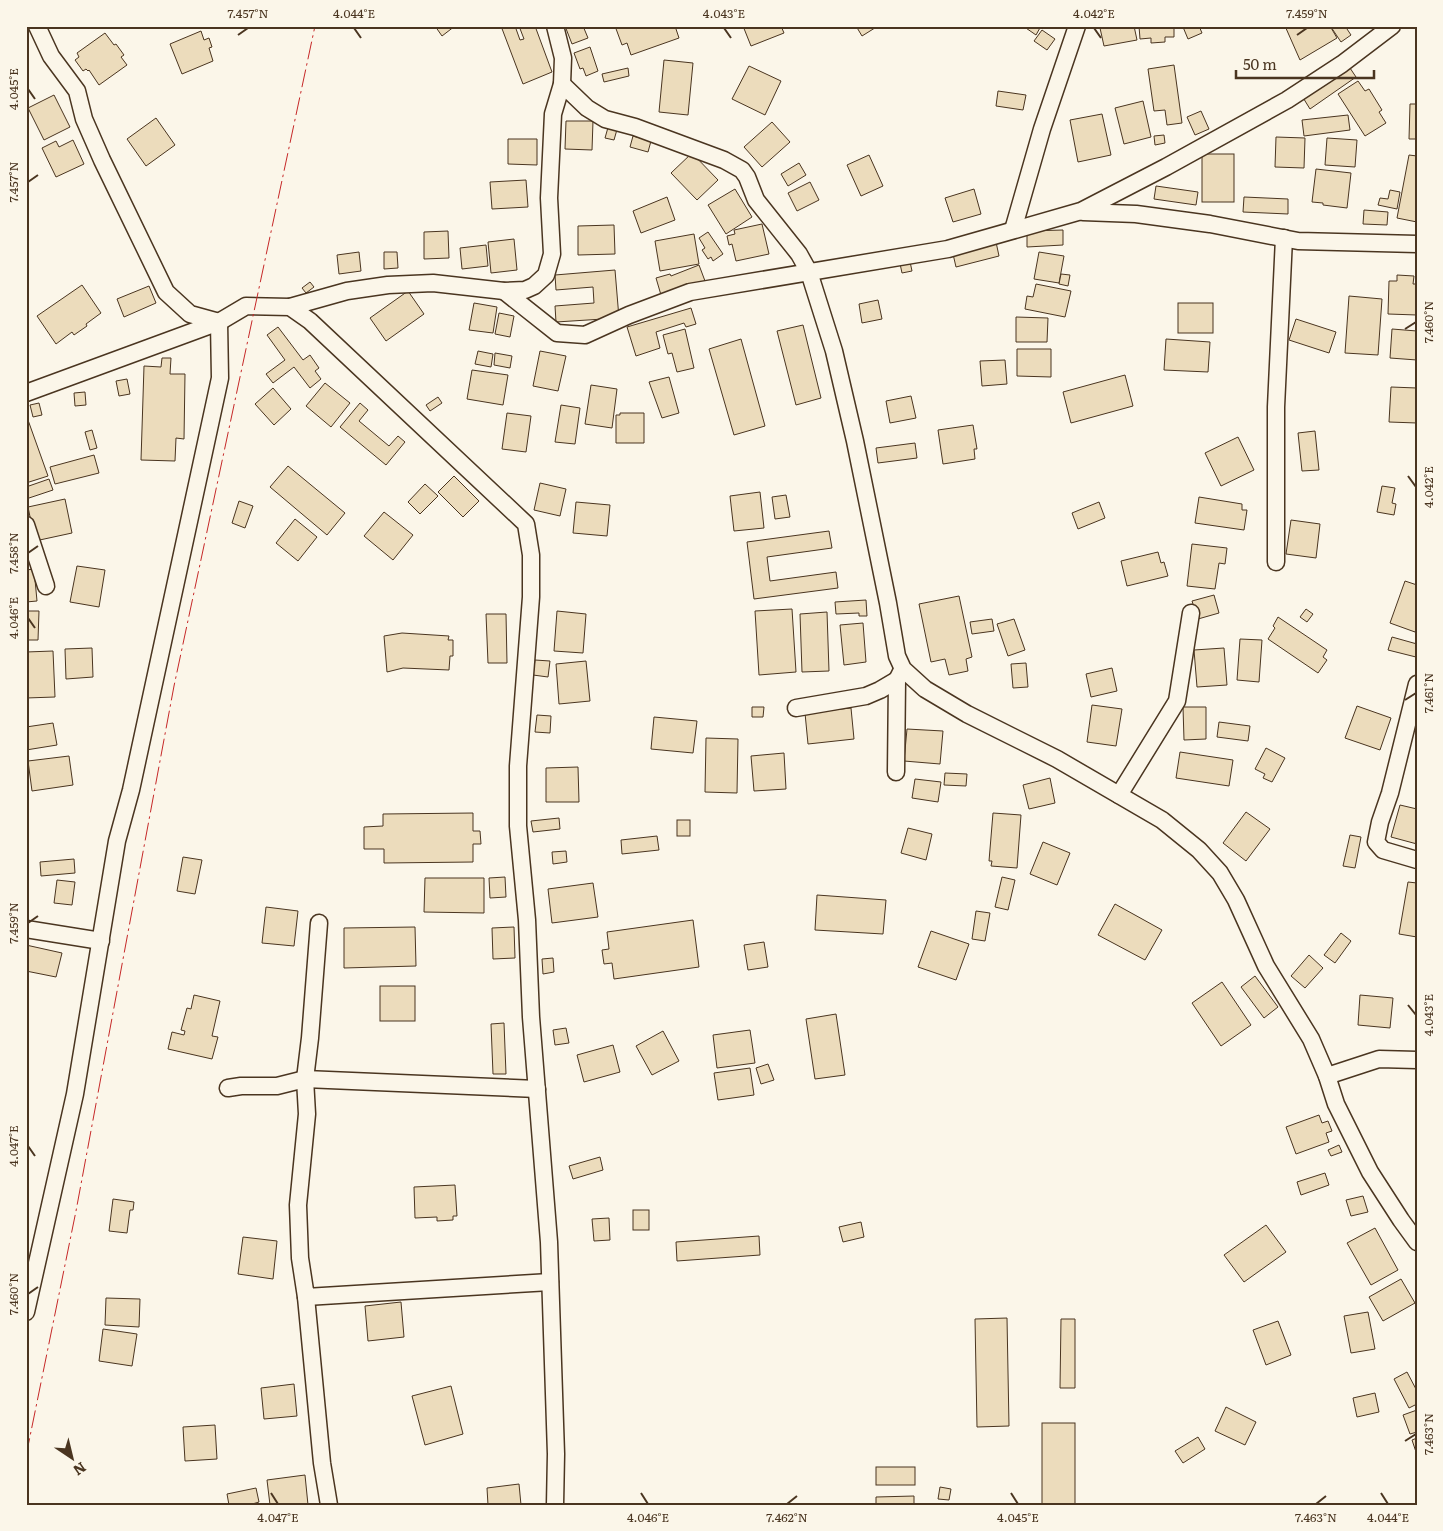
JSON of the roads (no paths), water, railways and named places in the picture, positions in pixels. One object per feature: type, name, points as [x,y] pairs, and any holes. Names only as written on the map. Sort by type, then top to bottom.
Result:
[{"type":"street","points":[[37,26],[51,56],[77,91],[84,119],[102,160],[166,292],[190,314],[219,322]]},
{"type":"street","points":[[26,393],[219,322],[246,306],[290,307],[346,291],[388,285],[433,284],[504,291],[525,290],[534,286],[546,275],[552,254],[549,198],[553,114],[562,84],[563,58],[555,26]]},
{"type":"street","points":[[1013,230],[1042,129],[1077,26]]},
{"type":"street","points":[[504,291],[557,333],[584,335],[629,315],[690,292],[948,249],[1081,212],[1287,100],[1342,64],[1392,26]]},
{"type":"street","points":[[562,84],[587,108],[605,119],[635,127],[724,160],[742,170],[752,186],[756,200],[799,254],[809,272],[834,351],[855,441],[888,603],[900,674],[896,772]]},
{"type":"street","points":[[1081,212],[1136,214],[1201,222],[1298,241],[1417,244]]},
{"type":"street","points":[[1276,562],[1276,407],[1284,238]]},
{"type":"street","points":[[290,307],[310,322],[526,524],[531,555],[531,597],[518,766],[518,826],[527,920],[531,1017],[549,1242],[556,1454],[555,1505]]},
{"type":"street","points":[[26,1312],[31,1268],[75,1094],[117,841],[133,781],[220,378],[219,322]]},
{"type":"street","points":[[26,525],[46,586]]},
{"type":"street","points":[[1119,794],[1177,700],[1191,613]]},
{"type":"street","points":[[796,708],[866,696],[880,690],[900,674]]},
{"type":"street","points":[[900,674],[967,714],[1057,759],[1162,820],[1180,833],[1220,873],[1236,900],[1266,966],[1311,1039],[1327,1076],[1336,1104],[1370,1172],[1400,1220],[1417,1242]]},
{"type":"street","points":[[1417,684],[1376,842],[1383,850],[1417,860]]},
{"type":"street","points":[[319,923],[305,1079],[307,1114],[298,1205],[300,1258],[306,1297],[322,1463],[329,1505]]},
{"type":"street","points":[[26,929],[101,941]]},
{"type":"street","points":[[1327,1076],[1379,1059],[1417,1060]]},
{"type":"street","points":[[228,1088],[277,1086],[305,1079],[537,1089]]},
{"type":"street","points":[[306,1297],[550,1282]]}]
